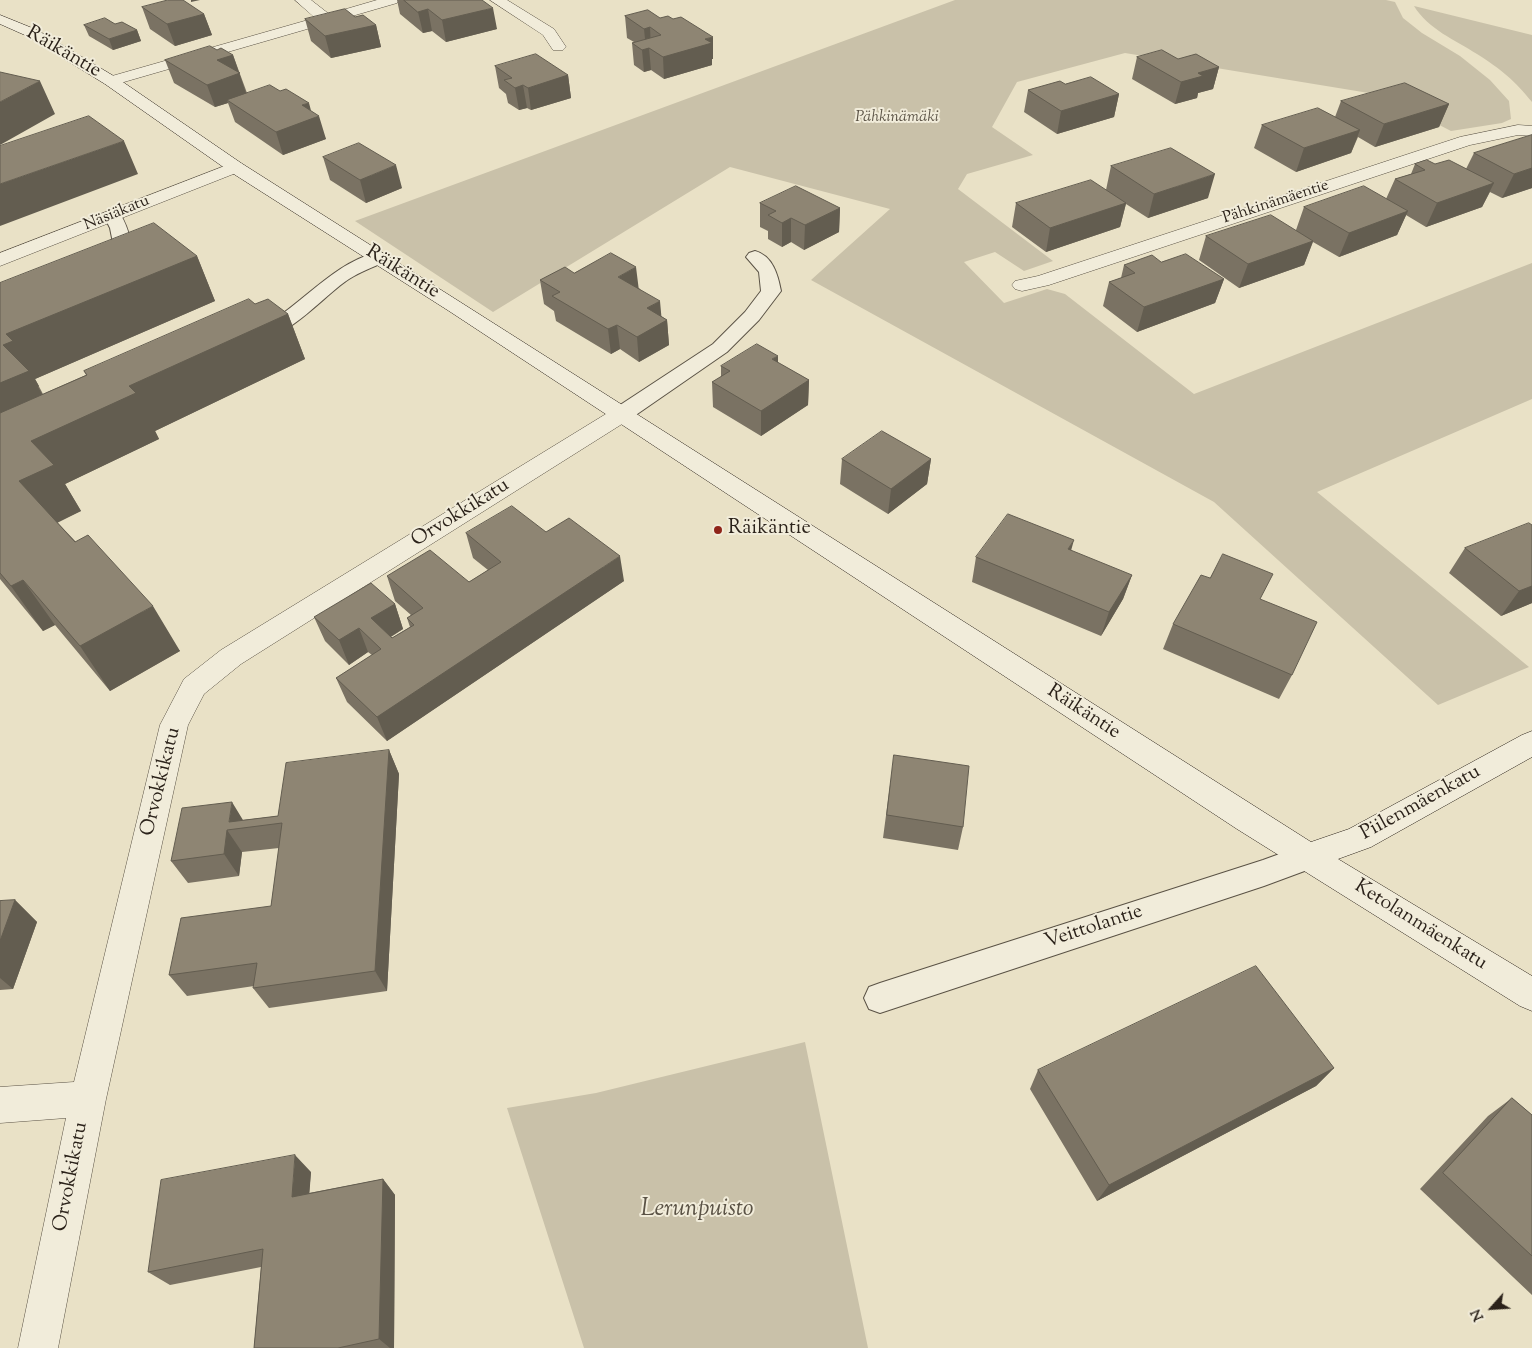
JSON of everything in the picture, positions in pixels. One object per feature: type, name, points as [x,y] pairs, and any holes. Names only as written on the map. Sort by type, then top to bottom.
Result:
[{"type":"street","points":[[302,0],[325,18]]},
{"type":"street","points":[[112,80],[392,0]]},
{"type":"street","points":[[497,0],[549,32],[558,47]]},
{"type":"street","name":"Räikäntie","points":[[0,19],[32,33],[112,80],[235,168],[622,414],[767,510],[1307,857]]},
{"type":"street","name":"Pähkinämäentie","points":[[1022,285],[1042,281],[1466,142],[1518,130],[1532,131]]},
{"type":"street","name":"Näsiäkatu","points":[[0,260],[235,168]]},
{"type":"street","name":"Orvokkikatu","points":[[38,1348],[88,1099],[174,725],[194,687],[239,652],[622,414]]},
{"type":"street","name":"Piilenmäenkatu","points":[[1307,857],[1360,838],[1532,743]]},
{"type":"street","name":"Ketolanmäenkatu","points":[[1307,857],[1532,995]]},
{"type":"street","points":[[0,1105],[88,1099]]},
{"type":"lane","points":[[79,263],[123,244],[119,228],[113,216]]},
{"type":"lane","points":[[622,414],[720,348],[752,316],[771,291],[768,271],[755,257]]},
{"type":"lane","points":[[241,342],[284,322],[342,275],[378,258]]},
{"type":"lane","name":"Veittolantie","points":[[880,998],[1307,857]]},
{"type":"green space","name":"Pähkinämäki","points":[[955,0],[1386,0],[1395,2],[1403,18],[1422,33],[1460,56],[1490,80],[1509,101],[1511,119],[1502,123],[1451,131],[1381,95],[1125,53],[1017,82],[992,127],[1033,155],[967,174],[958,189],[1053,261],[1024,271],[995,252],[964,262],[1004,303],[1047,289],[1065,294],[1194,394],[1532,263],[1532,399],[1317,492],[1529,667],[1438,705],[1214,502],[811,280],[890,209],[730,167],[493,312],[355,221]]},
{"type":"green space","points":[[1414,6],[1532,35],[1532,102],[1500,70],[1434,28]]},
{"type":"green space","name":"Lerunpuisto","points":[[805,1042],[868,1348],[584,1348],[507,1108],[596,1093]]},
{"type":"building","points":[[168,0],[183,0],[204,14],[167,24],[142,7]]},
{"type":"building","points":[[404,0],[482,0],[493,8],[442,20],[428,9],[418,12]]},
{"type":"building","points":[[345,9],[355,17],[363,15],[376,25],[325,36],[305,19]]},
{"type":"building","points":[[648,10],[660,18],[668,16],[673,19],[681,17],[713,37],[705,39],[712,43],[663,57],[649,48],[642,50],[632,43],[661,35],[650,27],[644,29],[625,16]]},
{"type":"building","points":[[105,18],[115,24],[122,22],[137,30],[109,39],[84,25]]},
{"type":"building","points":[[210,46],[217,50],[221,48],[233,55],[217,60],[240,73],[207,85],[165,60]]},
{"type":"building","points":[[1162,50],[1178,59],[1196,54],[1219,67],[1198,73],[1203,76],[1181,82],[1137,57]]},
{"type":"building","points":[[536,54],[568,75],[528,88],[523,85],[515,88],[504,80],[512,78],[495,66]]},
{"type":"building","points":[[0,72],[40,81],[0,102]]},
{"type":"building","points":[[1091,77],[1119,94],[1061,111],[1028,90],[1060,81],[1065,84]]},
{"type":"building","points":[[1405,83],[1449,104],[1384,124],[1341,101]]},
{"type":"building","points":[[270,85],[280,91],[286,89],[309,103],[302,105],[319,116],[276,132],[227,100]]},
{"type":"building","points":[[1318,108],[1360,130],[1304,148],[1262,125]]},
{"type":"building","points":[[89,116],[124,141],[0,184],[0,146]]},
{"type":"building","points":[[1532,135],[1532,168],[1514,174],[1474,153]]},
{"type":"building","points":[[359,143],[396,165],[360,180],[323,157]]},
{"type":"building","points":[[1171,148],[1215,174],[1154,194],[1111,166]]},
{"type":"building","points":[[1427,160],[1435,164],[1449,160],[1494,183],[1437,203],[1395,179],[1425,170],[1415,164]]},
{"type":"building","points":[[1091,180],[1126,203],[1050,228],[1016,203]]},
{"type":"building","points":[[796,186],[840,208],[805,225],[791,218],[782,223],[768,215],[776,211],[760,203]]},
{"type":"building","points":[[1364,186],[1408,211],[1349,233],[1304,207]]},
{"type":"building","points":[[1271,215],[1313,241],[1248,264],[1206,236]]},
{"type":"building","points":[[154,223],[197,256],[6,334],[13,341],[3,345],[29,371],[0,383],[0,283]]},
{"type":"building","points":[[611,253],[636,267],[618,277],[660,301],[647,308],[667,320],[637,337],[617,325],[608,329],[552,296],[560,292],[540,280],[565,267],[574,273]]},
{"type":"building","points":[[1186,254],[1224,279],[1144,307],[1109,282],[1135,273],[1124,265],[1152,255],[1161,262]]},
{"type":"building","points":[[249,299],[255,304],[268,299],[288,314],[129,386],[136,393],[31,441],[54,465],[19,481],[75,542],[88,535],[153,606],[80,646],[23,580],[11,586],[0,573],[0,413],[87,375],[84,371]]},
{"type":"building","points":[[757,344],[778,356],[772,359],[809,380],[761,411],[712,382],[730,371],[721,366]]},
{"type":"building","points":[[882,431],[931,459],[891,489],[842,459]]},
{"type":"building","points":[[512,506],[546,532],[569,518],[620,556],[377,717],[336,678],[381,649],[359,628],[339,640],[314,617],[371,583],[395,604],[371,618],[392,638],[414,625],[407,618],[423,608],[387,576],[430,550],[469,582],[501,562],[466,533]]},
{"type":"building","points":[[1008,514],[1074,540],[1068,549],[1132,575],[1109,612],[976,557]]},
{"type":"building","points":[[1529,523],[1532,525],[1532,586],[1519,591],[1465,548]]},
{"type":"building","points":[[1223,554],[1273,574],[1260,599],[1317,622],[1292,675],[1173,624],[1201,575],[1210,578]]},
{"type":"building","points":[[389,750],[375,971],[253,988],[257,963],[169,975],[181,918],[271,906],[282,823],[227,830],[224,854],[171,861],[182,808],[232,802],[229,822],[278,816],[286,763]]},
{"type":"building","points":[[894,755],[969,766],[963,827],[887,815]]},
{"type":"building","points":[[15,900],[0,941],[0,901]]},
{"type":"building","points":[[1256,966],[1334,1068],[1109,1185],[1038,1070]]},
{"type":"building","points":[[1512,1098],[1532,1115],[1532,1256],[1443,1173]]},
{"type":"building","points":[[295,1155],[292,1197],[383,1179],[379,1339],[338,1348],[254,1348],[263,1249],[148,1272],[161,1180]]},
{"type":"place","name":"Räikäntie","points":[[718,530]]}]
